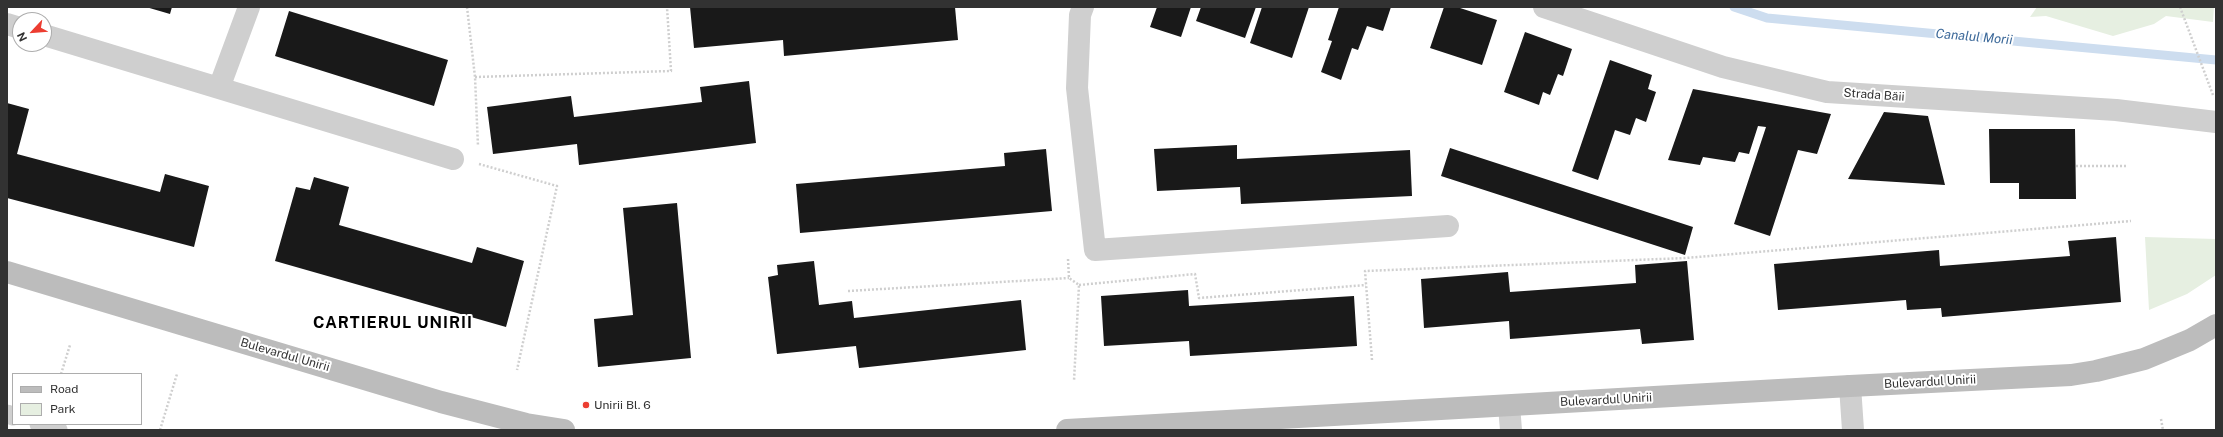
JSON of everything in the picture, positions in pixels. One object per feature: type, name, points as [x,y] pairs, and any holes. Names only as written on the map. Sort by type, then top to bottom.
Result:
[{"type":"main road","name":"Bulevardul Unirii","points":[[7,272],[441,402],[526,424],[564,430]]},
{"type":"main road","name":"Bulevardul Unirii","points":[[1067,430],[2071,375],[2096,371],[2144,359],[2190,340],[2216,325]]},
{"type":"street","points":[[219,88],[249,7]]},
{"type":"street","points":[[1083,7],[1080,16],[1077,88],[1095,250],[1448,226]]},
{"type":"street","name":"Strada Băii","points":[[1544,7],[1724,67],[1827,92],[2116,110],[2216,122]]},
{"type":"street","points":[[52,37],[453,159]]},
{"type":"street","points":[[1850,386],[1853,430]]},
{"type":"street","points":[[1509,406],[1512,430]]},
{"type":"street","points":[[42,425],[58,430]]},
{"type":"path","points":[[467,7],[475,76],[478,148]]},
{"type":"path","points":[[475,76],[671,71],[667,7]]},
{"type":"path","points":[[2180,7],[2213,96]]},
{"type":"path","points":[[479,156],[479,164],[557,186],[518,370]]},
{"type":"path","points":[[2076,166],[2128,166]]},
{"type":"path","points":[[1372,360],[1366,271],[1685,258],[2131,221]]},
{"type":"path","points":[[1079,285],[1195,274],[1199,298],[1366,285]]},
{"type":"path","points":[[848,291],[1069,278]]},
{"type":"path","points":[[61,373],[70,345]]},
{"type":"path","points":[[160,430],[177,374]]},
{"type":"path","points":[[2161,419],[2163,430]]},
{"type":"green space","points":[[2037,7],[2214,7],[2213,22],[2166,16],[2154,24],[2113,36],[2046,16],[2030,17]]},
{"type":"green space","points":[[2145,237],[2216,239],[2216,275],[2187,294],[2149,310]]},
{"type":"building","points":[[146,7],[172,7],[170,14]]},
{"type":"building","points":[[690,7],[955,7],[958,40],[784,56],[783,40],[694,48]]},
{"type":"building","points":[[1157,7],[1191,7],[1181,37],[1150,27]]},
{"type":"building","points":[[1201,7],[1256,7],[1245,38],[1196,21]]},
{"type":"building","points":[[1262,7],[1309,7],[1292,58],[1250,43]]},
{"type":"building","points":[[1339,7],[1391,7],[1383,31],[1367,26],[1358,50],[1352,48],[1341,80],[1321,72],[1332,41],[1328,40]]},
{"type":"building","points":[[1444,7],[1457,7],[1497,20],[1482,65],[1430,48]]},
{"type":"building","points":[[289,11],[448,60],[434,106],[275,56]]},
{"type":"building","points":[[1525,32],[1572,49],[1563,76],[1558,74],[1550,95],[1543,92],[1539,105],[1504,92]]},
{"type":"building","points":[[1610,60],[1652,75],[1648,89],[1656,92],[1646,122],[1636,118],[1630,135],[1615,130],[1598,180],[1572,171]]},
{"type":"building","points":[[749,81],[756,143],[579,165],[577,144],[493,154],[487,107],[571,96],[574,117],[702,102],[700,87]]},
{"type":"building","points":[[1693,89],[1831,114],[1817,154],[1798,150],[1770,236],[1734,224],[1766,127],[1758,126],[1749,154],[1739,152],[1735,162],[1703,157],[1700,165],[1668,160]]},
{"type":"building","points":[[7,103],[29,109],[17,154],[160,192],[165,174],[209,186],[194,247],[7,198]]},
{"type":"building","points":[[1884,112],[1928,116],[1945,185],[1848,179]]},
{"type":"building","points":[[1989,129],[2075,129],[2076,199],[2019,199],[2019,183],[1990,183]]},
{"type":"building","points":[[1237,145],[1237,159],[1410,150],[1412,196],[1241,204],[1240,187],[1157,191],[1154,149]]},
{"type":"building","points":[[1450,148],[1693,227],[1685,255],[1441,176]]},
{"type":"building","points":[[1046,149],[1052,211],[800,233],[796,184],[1005,166],[1004,153]]},
{"type":"building","points":[[314,177],[349,187],[339,225],[472,263],[477,247],[524,261],[506,327],[275,261],[296,187],[310,190]]},
{"type":"building","points":[[677,203],[691,358],[598,367],[594,319],[633,315],[623,208]]},
{"type":"building","points":[[2116,237],[2121,302],[1942,317],[1941,308],[1907,310],[1906,300],[1778,310],[1774,264],[1939,250],[1940,266],[2070,256],[2068,241]]},
{"type":"building","points":[[814,261],[819,305],[852,301],[854,318],[1021,300],[1026,350],[859,368],[856,346],[777,354],[768,277],[778,275],[777,265]]},
{"type":"building","points":[[1687,261],[1694,340],[1642,344],[1640,329],[1510,339],[1509,321],[1424,328],[1421,279],[1508,272],[1510,292],[1636,283],[1635,265]]},
{"type":"building","points":[[1188,290],[1189,306],[1354,296],[1357,346],[1190,356],[1189,341],[1104,346],[1101,296]]},
{"type":"waterway","name":"Canalul Morii","points":[[1734,7],[1767,18],[2216,60]]},
{"type":"place","name":"Unirii Bl. 6","points":[[586,405]]},
{"type":"district","name":"CARTIERUL UNIRII","points":[[393,323]]}]
